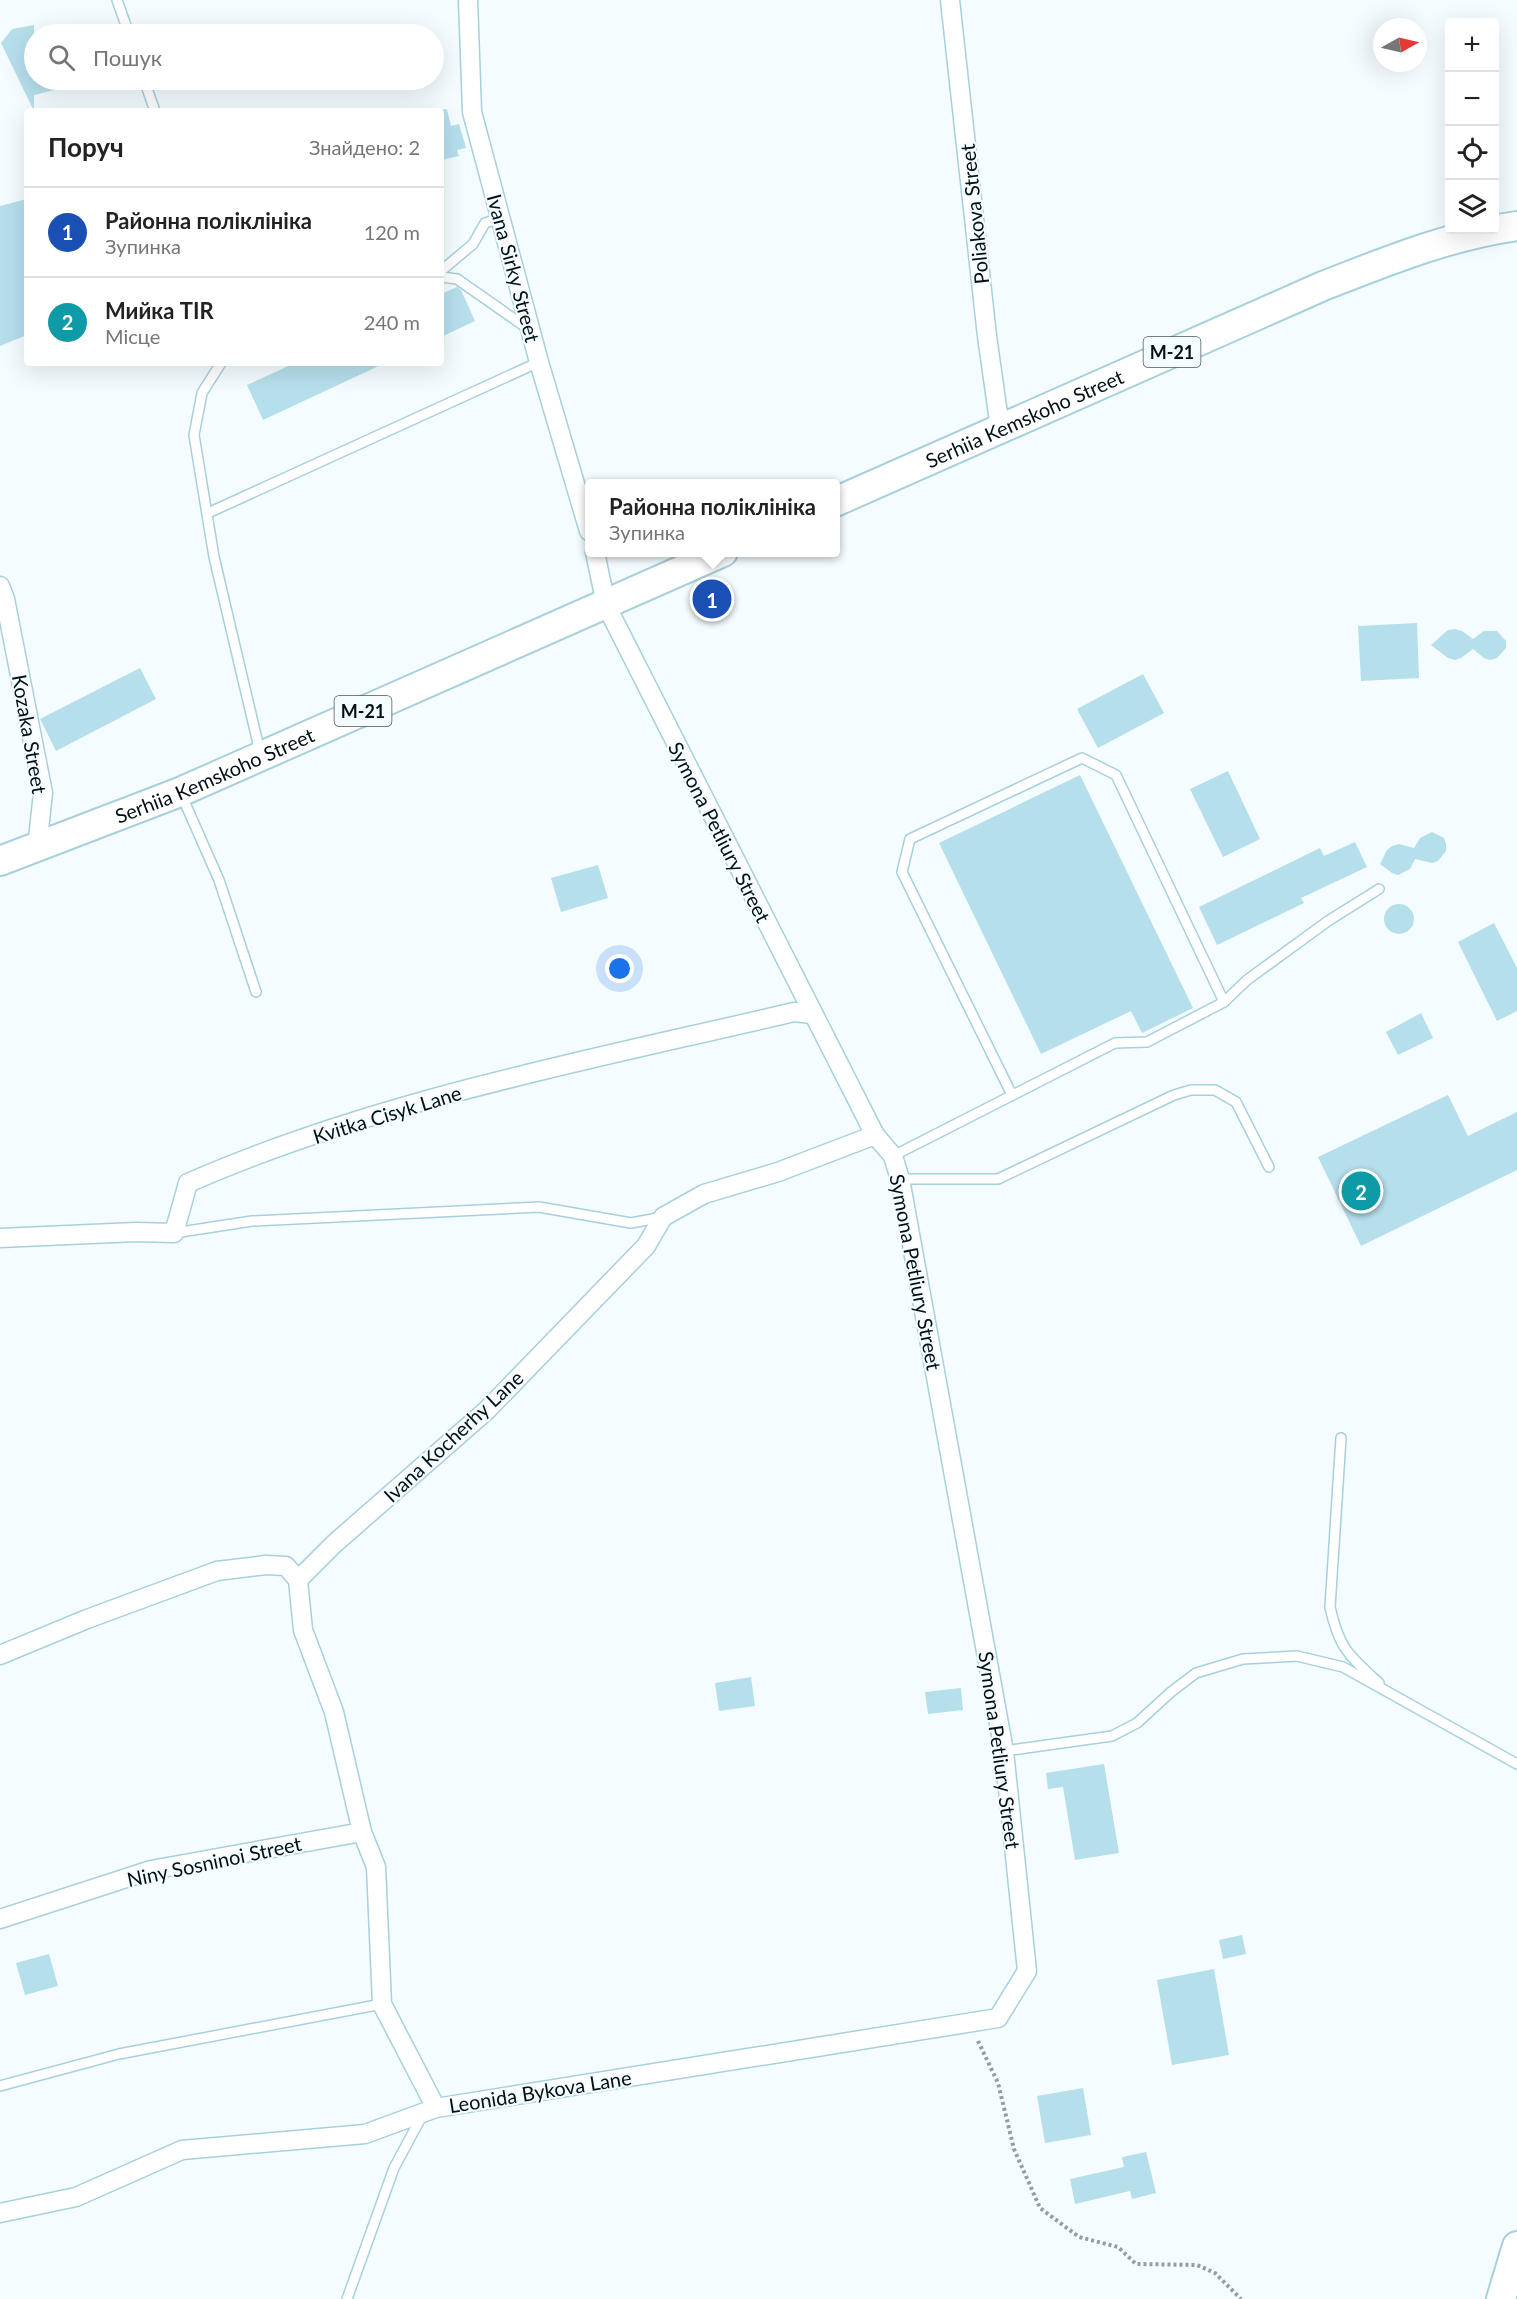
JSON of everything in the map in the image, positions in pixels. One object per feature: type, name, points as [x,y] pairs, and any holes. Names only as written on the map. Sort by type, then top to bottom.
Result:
[{"type":"highway","name":"Serhiia Kemskoho Street","points":[[840,500],[1323,286],[1390,260],[1449,242],[1517,226]]},
{"type":"highway","name":"Serhiia Kemskoho Street","points":[[0,861],[180,792],[712,557]]},
{"type":"highway","points":[[1501,2299],[1517,2246]]},
{"type":"street","name":"Ivana Sirky Street","points":[[468,0],[472,112],[539,362],[585,517]]},
{"type":"street","name":"Poliakova Street","points":[[950,0],[987,336],[1000,428]]},
{"type":"street","points":[[596,557],[606,605]]},
{"type":"street","name":"Kozaka Street","points":[[0,586],[5,599],[43,793],[37,848]]},
{"type":"street","name":"Symona Petliury Street","points":[[606,605],[874,1135],[893,1156],[900,1179],[1004,1750],[1023,1931]]},
{"type":"street","name":"Kvitka Cisyk Lane","points":[[174,1233],[188,1183],[243,1159],[346,1125],[494,1083],[794,1012],[812,1014]]},
{"type":"street","points":[[663,1217],[704,1194],[778,1172],[874,1135]]},
{"type":"street","name":"Ivana Kocherhy Lane","points":[[298,1580],[334,1544],[487,1410],[646,1246],[663,1217]]},
{"type":"street","points":[[0,1238],[136,1232],[174,1233]]},
{"type":"street","points":[[0,1655],[87,1619],[217,1571],[266,1565],[286,1566],[298,1580],[303,1630],[334,1712],[362,1832],[376,1867],[382,2004],[430,2110]]},
{"type":"street","name":"Niny Sosninoi Street","points":[[0,1919],[151,1870],[362,1832]]},
{"type":"street","name":"Leonida Bykova Lane","points":[[0,2213],[76,2197],[182,2150],[365,2134],[430,2110],[998,2018],[1027,1971],[1023,1931]]},
{"type":"lane","points":[[117,0],[125,24]]},
{"type":"lane","points":[[148,90],[154,108]]},
{"type":"lane","points":[[444,268],[473,244],[485,223],[500,218]]},
{"type":"lane","points":[[444,277],[457,279],[532,331]]},
{"type":"lane","points":[[208,513],[539,362]]},
{"type":"lane","points":[[219,366],[202,393],[194,435],[214,557],[261,756]]},
{"type":"lane","points":[[1012,1095],[902,872],[910,839],[1082,758],[1116,775],[1224,1002]]},
{"type":"lane","points":[[180,792],[219,880],[256,992]]},
{"type":"lane","points":[[893,1156],[1115,1043],[1147,1042],[1224,1002],[1247,980],[1328,921],[1379,889]]},
{"type":"lane","points":[[900,1179],[998,1179],[1174,1095],[1191,1090],[1215,1090],[1236,1102],[1269,1167]]},
{"type":"lane","points":[[174,1233],[252,1221],[539,1207],[631,1223],[663,1217]]},
{"type":"lane","points":[[1341,1438],[1330,1607],[1336,1634],[1351,1658],[1394,1696]]},
{"type":"lane","points":[[1004,1750],[1112,1736],[1137,1723],[1196,1673],[1243,1659],[1297,1656],[1343,1667],[1517,1764]]},
{"type":"lane","points":[[0,2086],[119,2054],[382,2004]]},
{"type":"lane","points":[[347,2299],[394,2168],[430,2110]]},
{"type":"path","points":[[969,2023],[998,2083],[1014,2149],[1041,2208],[1079,2237],[1118,2247],[1136,2264],[1197,2265],[1215,2273],[1241,2299]]},
{"type":"building","points":[[24,27],[24,90],[55,90],[34,95],[34,108],[33,108],[1,43],[12,29]]},
{"type":"building","points":[[447,109],[451,126],[459,124],[466,148],[457,150],[459,156],[444,159],[444,110]]},
{"type":"building","points":[[24,200],[24,336],[0,346],[0,206]]},
{"type":"building","points":[[457,287],[461,290],[475,321],[444,336],[444,293]]},
{"type":"building","points":[[288,366],[379,366],[263,420],[247,385]]},
{"type":"building","points":[[1417,623],[1419,678],[1361,681],[1358,626]]},
{"type":"building","points":[[1455,629],[1473,639],[1484,631],[1497,631],[1506,641],[1506,648],[1497,658],[1490,660],[1473,649],[1461,658],[1455,660],[1448,658],[1431,645],[1448,630]]},
{"type":"building","points":[[140,668],[156,699],[56,751],[40,719]]},
{"type":"building","points":[[1143,674],[1164,713],[1098,748],[1077,709]]},
{"type":"building","points":[[1228,771],[1260,839],[1223,857],[1190,789]]},
{"type":"building","points":[[1080,775],[1193,1008],[1142,1033],[1131,1011],[1041,1054],[939,843]]},
{"type":"building","points":[[1432,832],[1444,838],[1446,844],[1446,851],[1438,861],[1432,863],[1415,859],[1410,869],[1398,875],[1380,864],[1387,850],[1392,846],[1399,844],[1414,848],[1420,838]]},
{"type":"building","points":[[1355,842],[1367,867],[1301,898],[1304,903],[1217,945],[1199,907],[1320,848],[1324,856]]},
{"type":"building","points":[[598,865],[608,898],[561,912],[551,878]]},
{"type":"building","points":[[1399,904],[1410,908],[1414,919],[1410,930],[1399,934],[1388,930],[1384,919],[1388,908]]},
{"type":"building","points":[[1494,923],[1517,968],[1517,1011],[1497,1021],[1458,942]]},
{"type":"building","points":[[1421,1013],[1433,1038],[1398,1055],[1386,1032]]},
{"type":"building","points":[[1448,1095],[1468,1136],[1517,1112],[1517,1170],[1361,1246],[1318,1157]]},
{"type":"building","points":[[751,1677],[755,1706],[719,1711],[715,1683]]},
{"type":"building","points":[[961,1688],[963,1710],[928,1714],[925,1692]]},
{"type":"building","points":[[1104,1764],[1119,1853],[1075,1860],[1063,1787],[1048,1789],[1046,1773]]},
{"type":"building","points":[[1242,1935],[1246,1954],[1223,1959],[1219,1940]]},
{"type":"building","points":[[49,1954],[58,1986],[25,1995],[16,1963]]},
{"type":"building","points":[[1214,1969],[1229,2055],[1172,2065],[1157,1980]]},
{"type":"building","points":[[1083,2088],[1091,2135],[1045,2143],[1037,2096]]},
{"type":"building","points":[[1146,2152],[1156,2193],[1132,2199],[1130,2191],[1075,2204],[1070,2179],[1124,2167],[1122,2157]]},
{"type":"place","name":"Районна поліклініка","points":[[712,599]]},
{"type":"place","name":"Мийка TIR","points":[[1361,1191]]}]
